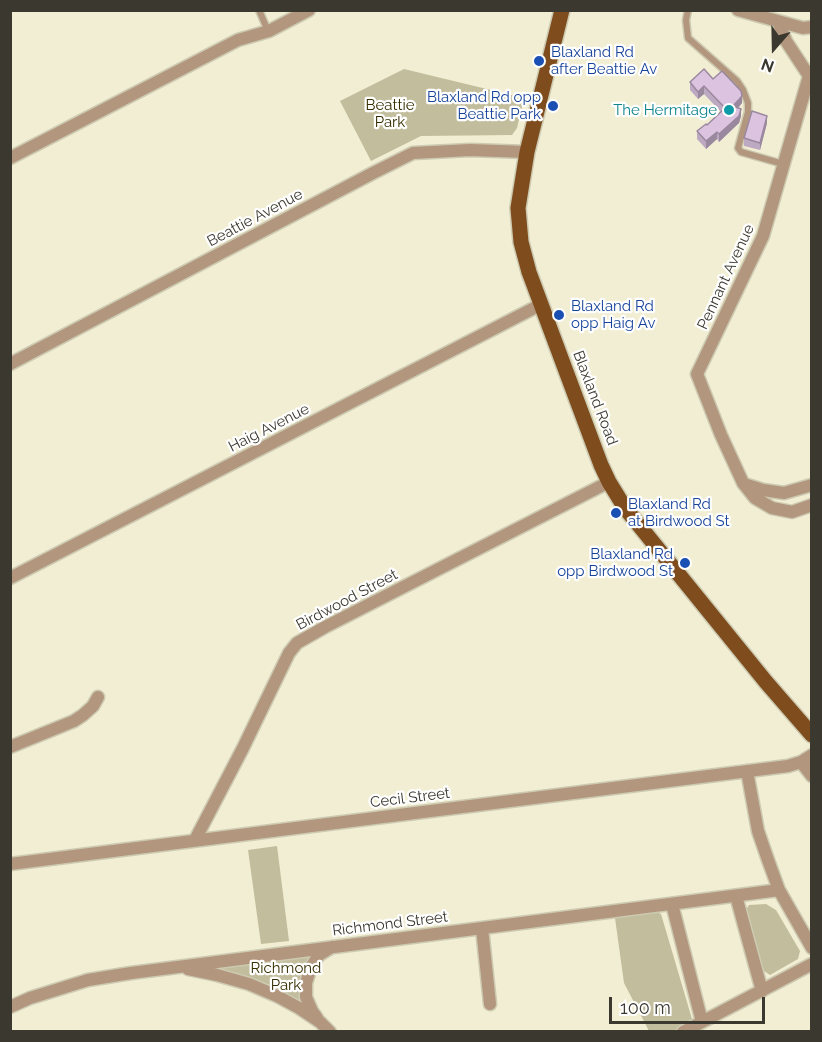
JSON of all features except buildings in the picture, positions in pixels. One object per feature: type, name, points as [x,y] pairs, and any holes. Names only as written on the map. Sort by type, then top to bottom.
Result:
[{"type":"main road","name":"Blaxland Road","points":[[562,10],[527,152],[518,208],[524,256],[540,305],[601,465],[625,508],[766,682],[812,735]]},
{"type":"street","points":[[10,158],[238,40],[269,31],[309,10]]},
{"type":"street","points":[[738,10],[803,28],[812,27]]},
{"type":"street","name":"Pennant Avenue","points":[[778,21],[786,41],[810,71],[763,236],[697,374],[743,483],[755,498],[772,508],[792,512],[812,505]]},
{"type":"street","name":"Beattie Avenue","points":[[10,364],[413,153],[470,150],[527,152]]},
{"type":"street","name":"Haig Avenue","points":[[10,578],[540,305]]},
{"type":"street","name":"Birdwood Street","points":[[195,840],[289,653],[297,643],[609,482]]},
{"type":"street","points":[[743,483],[763,490],[784,493],[812,485]]},
{"type":"street","points":[[10,747],[74,721],[93,706],[98,697]]},
{"type":"street","points":[[806,758],[812,776]]},
{"type":"street","name":"Cecil Street","points":[[10,864],[788,766],[806,758]]},
{"type":"street","points":[[747,771],[758,831],[778,890],[812,948]]},
{"type":"street","name":"Richmond Street","points":[[10,1007],[30,998],[88,980],[178,966],[778,890]]},
{"type":"street","points":[[736,896],[762,991]]},
{"type":"street","points":[[672,904],[702,1022]]},
{"type":"street","points":[[482,928],[490,1004]]},
{"type":"street","points":[[330,1032],[312,1011],[306,997],[306,982],[311,967],[319,955],[334,946]]},
{"type":"street","points":[[683,1032],[812,964]]},
{"type":"street","points":[[178,966],[249,984],[277,996],[320,1022]]},
{"type":"lane","points":[[259,10],[269,31]]},
{"type":"lane","points":[[688,10],[686,20],[688,38],[737,81],[748,103],[748,112],[738,148],[741,152],[784,164]]},
{"type":"green space","name":"Beattie Park","points":[[404,69],[524,98],[517,128],[512,135],[421,136],[371,161],[340,101]]},
{"type":"green space","points":[[277,846],[289,941],[261,944],[248,850]]},
{"type":"green space","points":[[766,904],[776,910],[800,951],[798,959],[770,975],[761,969],[743,914],[749,905]]},
{"type":"green space","points":[[654,911],[661,914],[692,1019],[673,1031],[649,1031],[624,983],[615,918]]},
{"type":"green space","name":"Richmond Park","points":[[316,954],[312,959],[309,1011],[207,969]]},
{"type":"place","name":"Blaxland Rd after Beattie Av","points":[[539,61]]},
{"type":"place","name":"Blaxland Rd opp Beattie Park","points":[[553,106]]},
{"type":"place","name":"The Hermitage","points":[[729,110]]},
{"type":"place","name":"Blaxland Rd opp Haig Av","points":[[559,315]]},
{"type":"place","name":"Blaxland Rd at Birdwood St","points":[[616,513]]},
{"type":"place","name":"Blaxland Rd opp Birdwood St","points":[[685,563]]}]
